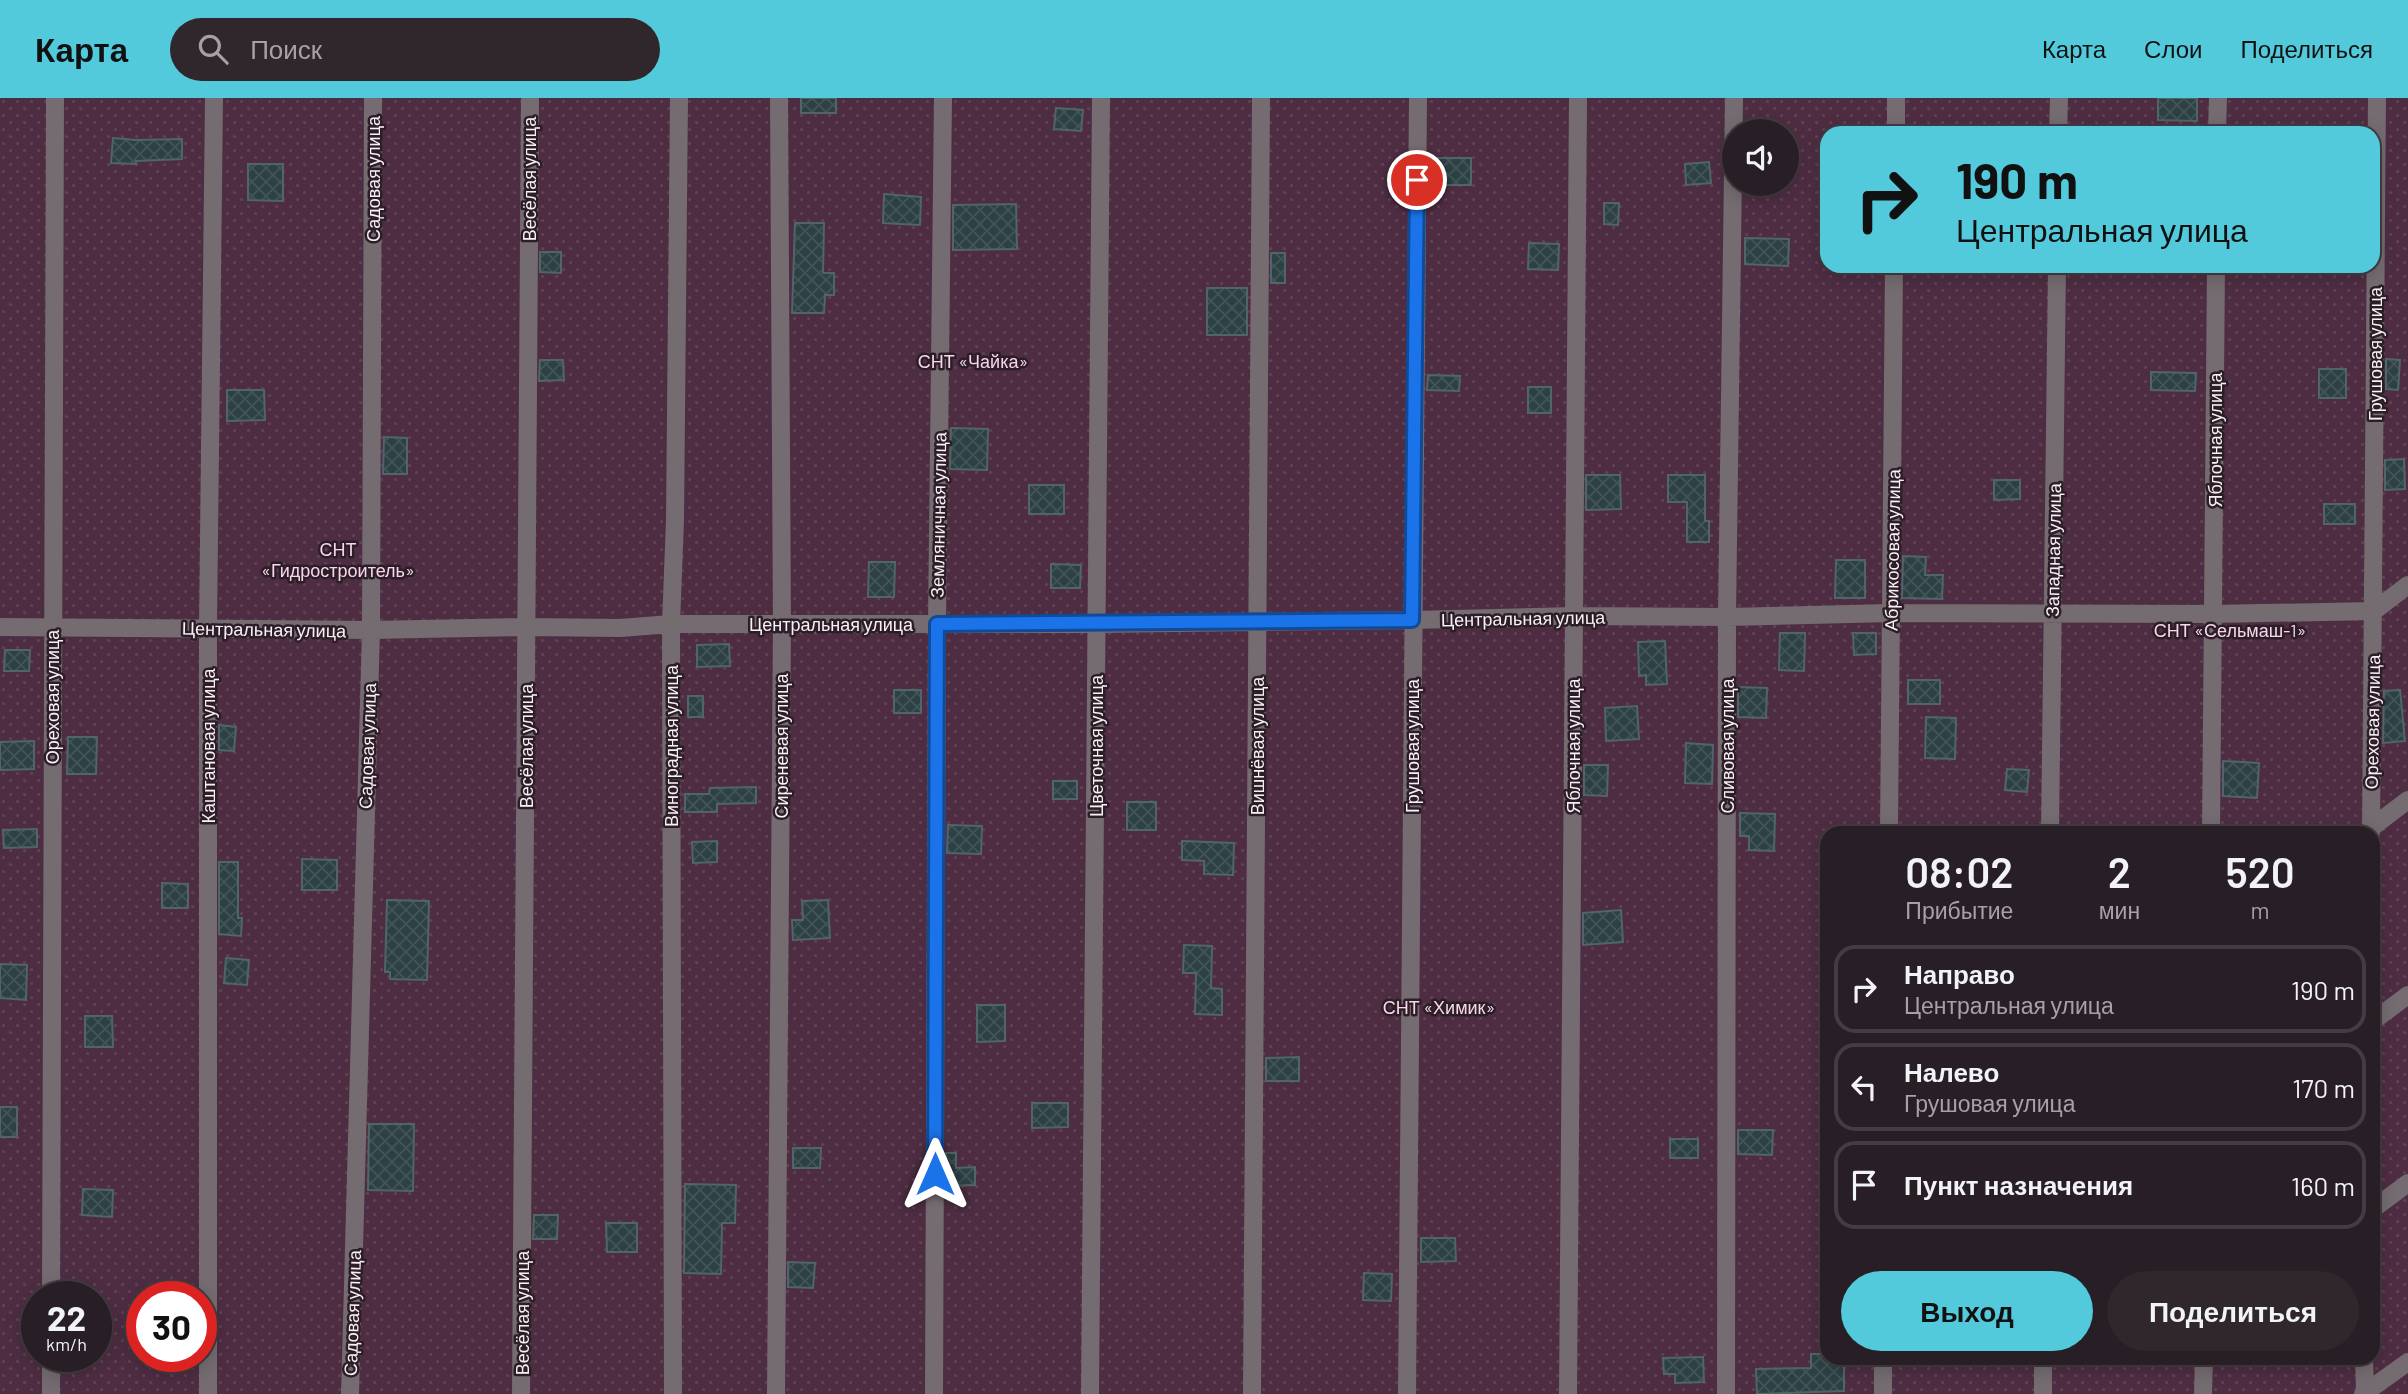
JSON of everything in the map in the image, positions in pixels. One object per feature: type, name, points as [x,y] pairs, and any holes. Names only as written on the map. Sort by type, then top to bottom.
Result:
[{"type":"street","name":"Ореховая улица","points":[[51,1281],[55,98]]},
{"type":"street","name":"Каштановая улица","points":[[208,1394],[208,628],[214,98]]},
{"type":"street","name":"Садовая улица","points":[[350,1394],[371,630],[373,98]]},
{"type":"street","name":"Весёлая улица","points":[[522,1394],[530,98]]},
{"type":"street","name":"Виноградная улица","points":[[673,1394],[671,624],[675,520],[679,98]]},
{"type":"street","name":"Сиреневая улица","points":[[776,1394],[782,626],[779,98]]},
{"type":"street","name":"Земляничная улица","points":[[934,1394],[937,624],[943,98]]},
{"type":"street","name":"Цветочная улица","points":[[1090,1394],[1101,98]]},
{"type":"street","name":"Вишнёвая улица","points":[[1252,1394],[1261,98]]},
{"type":"street","name":"Грушовая улица","points":[[1407,1394],[1418,98]]},
{"type":"street","name":"Яблочная улица","points":[[1568,1394],[1578,98]]},
{"type":"street","name":"Сливовая улица","points":[[1726,1394],[1727,617],[1734,98]]},
{"type":"street","points":[[1896,98],[1896,126]]},
{"type":"street","points":[[2058,126],[2059,98]]},
{"type":"street","points":[[2217,126],[2218,98]]},
{"type":"street","name":"Грушовая улица","points":[[2377,98],[2377,126]]},
{"type":"street","name":"Абрикосовая улица","points":[[1889,826],[1894,273]]},
{"type":"street","name":"Западная улица","points":[[2050,826],[2057,273]]},
{"type":"street","name":"Яблочная улица","points":[[2211,826],[2216,273]]},
{"type":"street","name":"Грушовая улица","points":[[2374,611],[2376,273]]},
{"type":"street","points":[[2374,611],[2408,584]]},
{"type":"street","name":"Ореховая улица","points":[[2371,826],[2374,611]]},
{"type":"street","name":"Центральная улица","points":[[0,627],[371,630],[527,626],[620,628],[671,624],[1097,624],[1574,615],[1727,617],[1891,613],[2213,614],[2374,611]]},
{"type":"street","points":[[2376,826],[2408,800]]},
{"type":"street","points":[[2380,1016],[2408,995]]},
{"type":"street","points":[[2380,1204],[2408,1183]]},
{"type":"street","points":[[2364,1393],[2408,1362]]},
{"type":"street","points":[[1883,1365],[1883,1394]]},
{"type":"street","points":[[2043,1365],[2043,1394]]},
{"type":"street","points":[[2203,1394],[2204,1365]]},
{"type":"street","points":[[2364,1365],[2364,1393]]},
{"type":"street","points":[[51,1372],[51,1394]]},
{"type":"green space","points":[[0,98],[2408,98],[2408,1394],[0,1394]]},
{"type":"building","points":[[801,98],[836,98],[836,113],[801,113]]},
{"type":"building","points":[[2158,98],[2197,98],[2197,121],[2158,120]]},
{"type":"building","points":[[1056,108],[1083,110],[1081,131],[1054,129]]},
{"type":"building","points":[[113,138],[182,139],[182,159],[136,161],[136,164],[111,163]]},
{"type":"building","points":[[1436,158],[1471,158],[1471,185],[1436,185]]},
{"type":"building","points":[[1709,162],[1711,183],[1686,185],[1685,164]]},
{"type":"building","points":[[248,164],[283,164],[283,201],[248,200]]},
{"type":"building","points":[[884,194],[921,197],[920,225],[883,223]]},
{"type":"building","points":[[1604,203],[1619,203],[1618,225],[1604,224]]},
{"type":"building","points":[[1016,204],[1017,249],[953,250],[953,205]]},
{"type":"building","points":[[795,223],[824,223],[823,273],[834,273],[834,295],[825,295],[824,313],[792,313]]},
{"type":"building","points":[[1745,238],[1789,239],[1788,266],[1745,264]]},
{"type":"building","points":[[1529,243],[1559,244],[1558,270],[1528,269]]},
{"type":"building","points":[[540,252],[561,252],[561,273],[540,272]]},
{"type":"building","points":[[1271,253],[1285,253],[1285,283],[1271,283]]},
{"type":"building","points":[[1207,288],[1247,288],[1247,335],[1207,335]]},
{"type":"building","points":[[2386,359],[2400,360],[2398,390],[2386,389]]},
{"type":"building","points":[[540,360],[563,360],[564,380],[539,381]]},
{"type":"building","points":[[2319,369],[2346,369],[2346,398],[2319,398]]},
{"type":"building","points":[[2151,372],[2196,373],[2195,391],[2151,390]]},
{"type":"building","points":[[1428,375],[1460,376],[1459,391],[1427,390]]},
{"type":"building","points":[[1528,387],[1551,387],[1551,413],[1528,413]]},
{"type":"building","points":[[227,390],[264,390],[265,420],[227,421]]},
{"type":"building","points":[[951,428],[988,429],[987,470],[950,469]]},
{"type":"building","points":[[384,437],[407,438],[407,474],[383,474]]},
{"type":"building","points":[[2404,459],[2405,489],[2385,490],[2385,460]]},
{"type":"building","points":[[1586,475],[1620,475],[1621,509],[1586,510]]},
{"type":"building","points":[[1668,475],[1705,475],[1705,521],[1709,521],[1709,542],[1687,542],[1687,502],[1668,502]]},
{"type":"building","points":[[1994,480],[2020,480],[2020,499],[1994,500]]},
{"type":"building","points":[[1029,485],[1064,485],[1064,514],[1029,514]]},
{"type":"building","points":[[2324,504],[2355,504],[2355,524],[2324,524]]},
{"type":"building","points":[[1903,556],[1926,557],[1925,575],[1943,575],[1942,599],[1902,598]]},
{"type":"building","points":[[1836,560],[1865,560],[1865,598],[1835,598]]},
{"type":"building","points":[[869,562],[895,562],[894,597],[868,597]]},
{"type":"building","points":[[1051,564],[1081,565],[1080,588],[1051,588]]},
{"type":"building","points":[[1780,633],[1805,633],[1804,671],[1779,670]]},
{"type":"building","points":[[1853,633],[1876,633],[1876,654],[1854,655]]},
{"type":"building","points":[[1665,641],[1667,684],[1646,685],[1646,675],[1639,676],[1638,642]]},
{"type":"building","points":[[729,644],[730,666],[697,667],[697,645]]},
{"type":"building","points":[[5,650],[30,650],[29,671],[4,671]]},
{"type":"building","points":[[1908,680],[1940,680],[1940,704],[1908,704]]},
{"type":"building","points":[[1738,687],[1767,688],[1766,718],[1738,717]]},
{"type":"building","points":[[894,690],[921,690],[921,713],[894,713]]},
{"type":"building","points":[[2400,690],[2405,741],[2383,743],[2384,691]]},
{"type":"building","points":[[688,696],[703,696],[703,717],[688,717]]},
{"type":"building","points":[[1637,706],[1639,739],[1606,741],[1605,708]]},
{"type":"building","points":[[1926,717],[1956,718],[1955,759],[1925,758]]},
{"type":"building","points":[[219,725],[236,727],[234,751],[219,750]]},
{"type":"building","points":[[68,737],[97,737],[96,774],[67,774]]},
{"type":"building","points":[[34,741],[34,769],[0,770],[0,742]]},
{"type":"building","points":[[1686,743],[1713,745],[1712,784],[1685,783]]},
{"type":"building","points":[[2223,761],[2259,763],[2257,798],[2223,796]]},
{"type":"building","points":[[1584,765],[1608,765],[1607,796],[1584,795]]},
{"type":"building","points":[[2007,769],[2029,770],[2027,792],[2005,790]]},
{"type":"building","points":[[1053,781],[1077,781],[1077,799],[1053,799]]},
{"type":"building","points":[[756,787],[756,803],[717,804],[717,812],[685,812],[685,794],[709,794],[710,788]]},
{"type":"building","points":[[1127,802],[1156,802],[1156,830],[1127,830]]},
{"type":"building","points":[[1740,813],[1775,814],[1774,851],[1749,850],[1749,836],[1740,836]]},
{"type":"building","points":[[948,825],[982,826],[981,854],[947,853]]},
{"type":"building","points":[[37,829],[37,847],[4,848],[3,830]]},
{"type":"building","points":[[717,841],[717,862],[693,863],[692,842]]},
{"type":"building","points":[[1182,841],[1234,843],[1233,875],[1204,874],[1204,861],[1182,860]]},
{"type":"building","points":[[302,859],[337,860],[337,890],[302,890]]},
{"type":"building","points":[[219,862],[238,862],[238,918],[242,918],[241,936],[219,934]]},
{"type":"building","points":[[162,883],[188,884],[188,908],[162,908]]},
{"type":"building","points":[[387,900],[429,901],[427,980],[390,979],[390,972],[385,972]]},
{"type":"building","points":[[828,900],[830,938],[793,940],[792,920],[803,920],[802,901]]},
{"type":"building","points":[[1621,910],[1623,942],[1583,945],[1583,913]]},
{"type":"building","points":[[1184,945],[1212,946],[1211,988],[1222,989],[1222,1015],[1195,1014],[1196,973],[1183,973]]},
{"type":"building","points":[[226,958],[249,960],[247,985],[224,983]]},
{"type":"building","points":[[0,964],[27,965],[26,1000],[0,998]]},
{"type":"building","points":[[977,1005],[1005,1005],[1005,1041],[977,1042]]},
{"type":"building","points":[[85,1016],[112,1016],[113,1047],[85,1047]]},
{"type":"building","points":[[1299,1057],[1299,1081],[1266,1081],[1266,1058]]},
{"type":"building","points":[[1032,1103],[1068,1103],[1068,1127],[1032,1128]]},
{"type":"building","points":[[0,1107],[17,1107],[17,1137],[0,1137]]},
{"type":"building","points":[[369,1124],[414,1124],[413,1191],[368,1190]]},
{"type":"building","points":[[1738,1130],[1773,1130],[1772,1155],[1738,1154]]},
{"type":"building","points":[[1670,1139],[1698,1139],[1698,1158],[1670,1158]]},
{"type":"building","points":[[793,1148],[821,1148],[820,1168],[793,1168]]},
{"type":"building","points":[[946,1153],[956,1153],[956,1168],[975,1167],[975,1185],[946,1186]]},
{"type":"building","points":[[685,1184],[736,1185],[735,1223],[722,1223],[721,1274],[684,1273]]},
{"type":"building","points":[[83,1189],[113,1190],[112,1217],[82,1215]]},
{"type":"building","points":[[534,1215],[558,1215],[557,1239],[533,1239]]},
{"type":"building","points":[[606,1223],[637,1223],[637,1252],[607,1252]]},
{"type":"building","points":[[1421,1238],[1455,1238],[1456,1261],[1421,1262]]},
{"type":"building","points":[[788,1262],[815,1263],[813,1288],[788,1287]]},
{"type":"building","points":[[1364,1273],[1392,1274],[1391,1301],[1363,1300]]},
{"type":"building","points":[[1811,1354],[1820,1354],[1820,1365],[1844,1365],[1844,1391],[1757,1394],[1756,1369],[1811,1368]]},
{"type":"building","points":[[1703,1357],[1704,1382],[1675,1383],[1675,1374],[1664,1374],[1663,1358]]},
{"type":"route","points":[[935,1174],[937,624],[1412,620],[1417,180]]},
{"type":"park label","name":"СНТ «Чайка»","points":[[973,361]]},
{"type":"park label","name":"СНТ «Гидростроитель»","points":[[338,559]]},
{"type":"park label","name":"СНТ «Сельмаш-1»","points":[[2230,630]]},
{"type":"park label","name":"СНТ «Химик»","points":[[1439,1007]]}]
